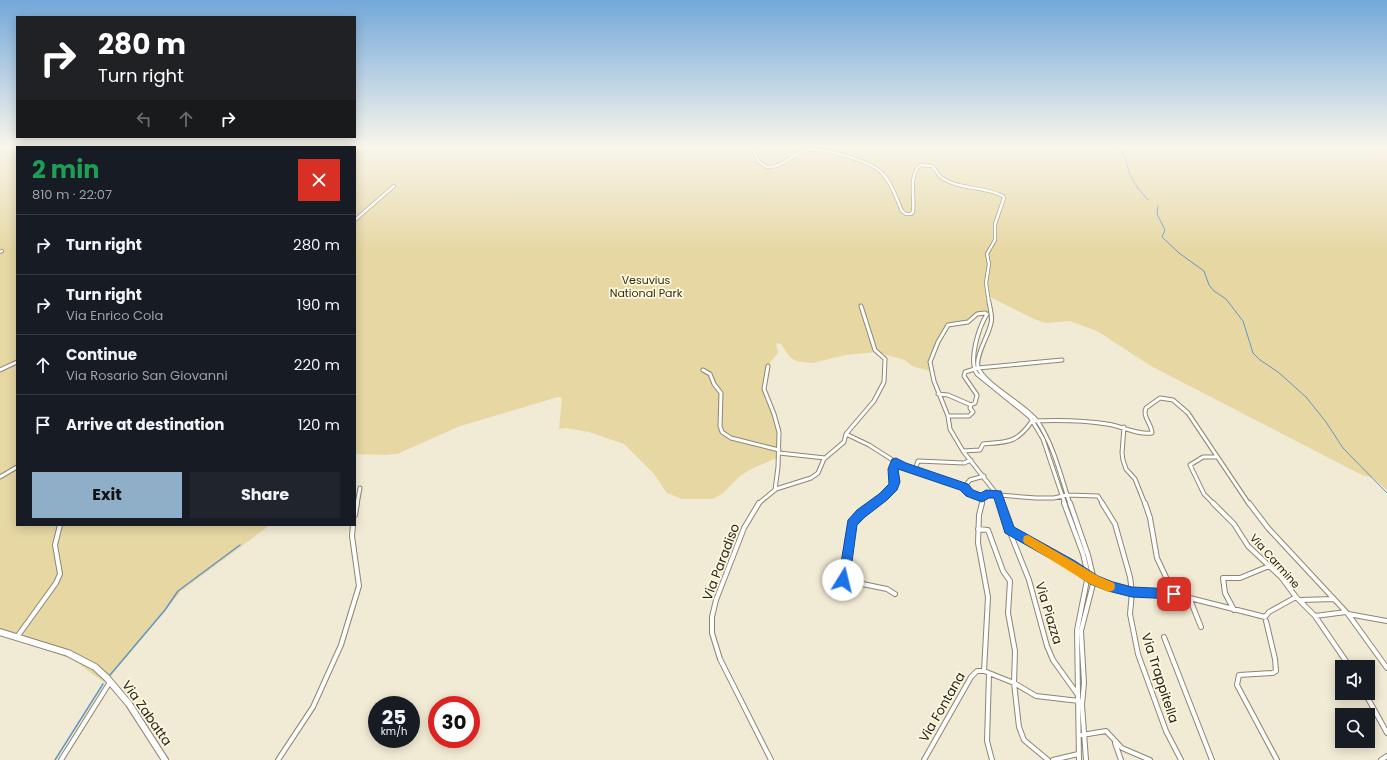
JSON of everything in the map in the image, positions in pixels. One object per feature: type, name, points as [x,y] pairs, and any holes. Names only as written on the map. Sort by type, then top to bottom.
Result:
[{"type":"street","points":[[889,181],[897,202],[902,211],[906,214],[912,214],[913,212],[913,181]]},
{"type":"street","points":[[951,181],[963,186],[1000,194],[1004,198],[995,224],[995,240],[988,251],[987,258],[989,264],[986,283],[992,322],[977,361],[978,368],[986,378],[1026,410],[1037,421],[1047,438],[1088,555],[1094,580],[1081,631],[1084,683],[1081,735],[1078,754],[1079,760]]},
{"type":"street","points":[[356,219],[394,186]]},
{"type":"street","name":"Via Paradiso","points":[[771,760],[720,659],[712,633],[712,617],[716,600],[744,528],[758,504],[775,490],[815,476],[821,469],[825,458],[844,442],[846,434],[874,401],[884,382],[885,359],[875,350],[861,306]]},
{"type":"street","points":[[990,315],[985,313],[973,360],[974,369],[977,374],[1024,411],[1043,439],[1083,554],[1088,575],[1076,630],[1081,735],[1086,760]]},
{"type":"street","name":"Via Piazza","points":[[985,313],[976,314],[968,322],[948,325],[938,342],[930,362],[938,394],[948,416],[950,430],[963,451],[997,494],[1009,530],[1029,580],[1047,646],[1053,660],[1079,696]]},
{"type":"street","points":[[971,405],[975,403],[977,394],[965,379],[964,374],[974,369],[1062,360]]},
{"type":"street","points":[[0,370],[16,362]]},
{"type":"street","points":[[768,366],[764,390],[778,426],[779,452],[775,490]]},
{"type":"street","points":[[703,370],[710,374],[714,384],[721,393],[720,426],[722,432],[731,438],[779,452],[825,458]]},
{"type":"street","points":[[938,394],[948,395],[971,405]]},
{"type":"street","points":[[1032,421],[1062,420],[1107,424],[1141,433],[1152,433],[1152,428],[1145,417],[1145,408],[1160,398],[1173,400],[1188,413],[1240,492],[1281,543],[1317,579],[1347,613],[1387,668]]},
{"type":"street","points":[[948,416],[970,416],[973,412],[970,408],[971,405]]},
{"type":"street","points":[[963,451],[980,450],[983,444],[1016,440],[1024,434],[1032,421]]},
{"type":"street","points":[[1124,428],[1122,453],[1123,460],[1126,469],[1135,479],[1145,503],[1157,558],[1174,594]]},
{"type":"street","points":[[846,434],[878,450],[896,462],[964,487],[969,493],[982,498]]},
{"type":"street","name":"Via Carmine","points":[[1217,457],[1203,457],[1190,465],[1200,489],[1213,505],[1234,524],[1248,546],[1281,577],[1296,597],[1315,616],[1345,660]]},
{"type":"street","points":[[915,470],[918,461],[964,463],[971,460]]},
{"type":"street","points":[[895,594],[886,589],[843,580],[842,576],[845,569],[852,524],[861,514],[893,487],[895,482],[893,469],[896,462]]},
{"type":"street","points":[[0,477],[16,468]]},
{"type":"street","points":[[964,487],[970,480],[984,476]]},
{"type":"street","points":[[356,510],[360,488]]},
{"type":"street","points":[[1067,495],[1062,497],[1036,498],[986,494],[982,498],[978,529],[980,556],[988,597],[984,671],[1014,683],[1036,696],[1079,701]]},
{"type":"street","name":"Via Trappitella","points":[[1067,495],[1098,496],[1115,524],[1130,577],[1132,592],[1130,614],[1138,654],[1166,730],[1181,760]]},
{"type":"street","points":[[16,637],[56,583],[60,574],[56,545],[60,526]]},
{"type":"street","points":[[278,760],[313,707],[341,644],[359,586],[352,536],[353,526]]},
{"type":"street","points":[[978,529],[988,530],[1003,572],[1010,581],[1008,613],[1015,651],[1014,683],[1019,727],[1024,740],[1048,760]]},
{"type":"street","points":[[1009,530],[1038,545],[1094,580],[1112,588],[1132,592],[1174,594],[1265,617],[1269,612],[1296,597]]},
{"type":"street","points":[[1234,610],[1225,593],[1224,578],[1240,578],[1260,568],[1269,566]]},
{"type":"street","points":[[1189,597],[1200,627]]},
{"type":"street","points":[[1300,600],[1334,598]]},
{"type":"street","points":[[1315,616],[1347,613],[1387,621]]},
{"type":"street","points":[[1266,621],[1275,659],[1276,671],[1273,673],[1239,675],[1237,685],[1278,760]]},
{"type":"street","name":"Via Zabatta","points":[[0,632],[26,642],[57,649],[83,659],[123,695],[165,760]]},
{"type":"street","points":[[1164,637],[1212,760]]},
{"type":"street","name":"Via Fontana","points":[[924,760],[971,677],[977,671],[984,671]]},
{"type":"street","points":[[989,674],[987,740],[992,760]]},
{"type":"street","points":[[61,760],[110,682]]},
{"type":"street","points":[[1369,700],[1387,733]]},
{"type":"street","points":[[1081,735],[1106,731],[1122,748],[1150,760]]},
{"type":"street","points":[[1115,742],[1121,760]]},
{"type":"street","points":[[1053,760],[1078,754]]},
{"type":"street","points":[[1380,760],[1387,756]]},
{"type":"green space","name":"Vesuvius National Park","points":[[0,181],[16,181],[16,526],[269,526],[181,591],[105,683],[76,662],[55,652],[0,634]]},
{"type":"green space","name":"Vesuvius National Park","points":[[356,181],[1387,181],[1387,490],[1373,478],[1362,475],[1151,366],[1097,331],[1070,321],[1046,323],[1034,319],[990,297],[993,319],[980,316],[974,318],[970,323],[948,328],[937,345],[931,361],[935,372],[912,366],[905,360],[876,352],[845,355],[812,363],[796,361],[790,357],[781,344],[776,343],[778,353],[770,363],[766,374],[764,381],[764,395],[769,406],[774,410],[781,428],[781,456],[751,469],[740,476],[722,494],[712,499],[682,499],[667,493],[654,474],[624,444],[589,432],[566,428],[559,429],[562,398],[558,397],[460,426],[397,454],[356,454]]},
{"type":"waterway","points":[[1134,181],[1148,200]]},
{"type":"waterway","points":[[1158,206],[1157,214],[1165,230],[1162,237],[1179,253],[1204,271],[1209,285],[1214,291],[1226,299],[1243,321],[1253,353],[1260,360],[1278,372],[1306,397],[1326,422],[1343,448],[1387,493]]},
{"type":"waterway","points":[[110,675],[165,610],[178,591],[240,545]]},
{"type":"waterway","points":[[55,760],[103,684]]},
{"type":"slow traffic","points":[[1028,540],[1054,556],[1071,564],[1094,580],[1109,586]]},
{"type":"route","points":[[843,580],[842,576],[845,569],[847,547],[852,524],[861,514],[893,487],[895,482],[893,469],[896,462],[902,466],[964,487],[969,493],[982,498],[986,494],[997,494],[1009,530],[1071,564],[1094,580],[1112,588],[1143,594],[1174,594]]}]
